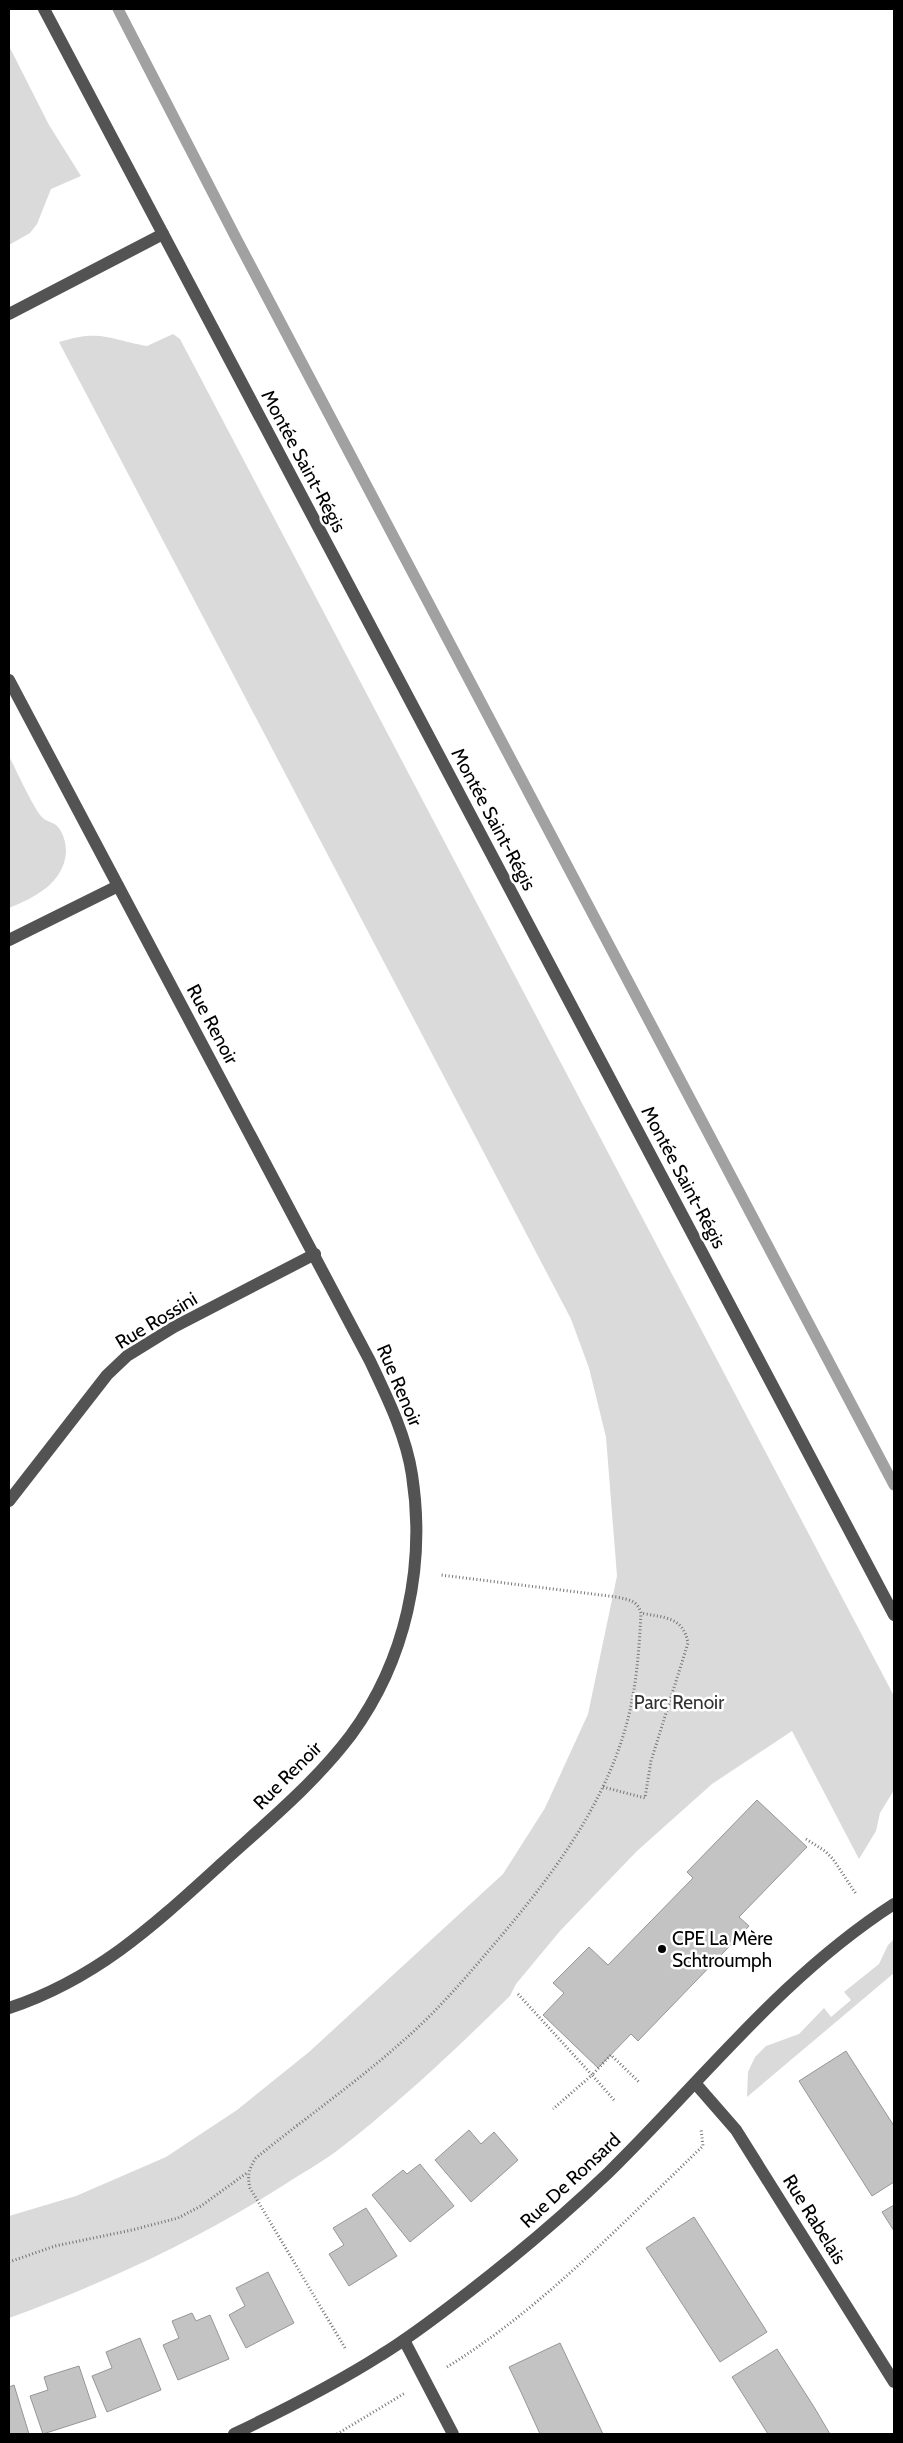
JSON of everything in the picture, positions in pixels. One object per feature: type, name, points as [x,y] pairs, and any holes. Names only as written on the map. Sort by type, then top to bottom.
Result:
[{"type":"street","name":"Montée Saint-Régis","points":[[43,9],[894,1615]]},
{"type":"street","points":[[9,314],[163,234]]},
{"type":"street","name":"Rue Renoir","points":[[9,680],[315,1254],[385,1392],[402,1438],[412,1474],[417,1545],[415,1572],[403,1629],[393,1659],[368,1709],[330,1760],[306,1786],[243,1844],[152,1926],[116,1954],[82,1976],[9,2008]]},
{"type":"street","points":[[9,940],[118,886]]},
{"type":"street","name":"Rue Rossini","points":[[9,1501],[107,1374],[127,1356],[174,1327],[315,1254]]},
{"type":"street","name":"Rue De Ronsard","points":[[234,2434],[303,2400],[383,2355],[500,2268],[576,2203],[695,2083],[743,2030],[795,1980],[849,1935],[894,1904]]},
{"type":"street","name":"Rue Rabelais","points":[[695,2083],[736,2130],[894,2382]]},
{"type":"street","points":[[404,2340],[453,2434]]},
{"type":"path","points":[[9,2262],[54,2246],[132,2230],[178,2218],[200,2206],[248,2172],[256,2158],[404,2040],[455,1990],[534,1898],[571,1845],[603,1787],[624,1734],[636,1673],[641,1613],[634,1601],[617,1597],[441,1576]]},
{"type":"path","points":[[603,1787],[645,1798],[651,1762],[688,1643],[681,1625],[672,1619],[641,1613]]},
{"type":"path","points":[[806,1839],[825,1851],[856,1894]]},
{"type":"path","points":[[518,1994],[614,2100]]},
{"type":"path","points":[[553,2109],[592,2075],[611,2055],[640,2083]]},
{"type":"path","points":[[452,2364],[546,2293],[626,2221],[703,2146]]},
{"type":"path","points":[[248,2172],[250,2188],[346,2348]]},
{"type":"path","points":[[337,2434],[397,2398]]},
{"type":"green space","points":[[9,46],[49,125],[81,176],[51,189],[37,224],[30,233],[9,245]]},
{"type":"green space","name":"Parc Renoir","points":[[173,334],[180,339],[894,1696],[894,1790],[880,1813],[876,1831],[859,1859],[792,1731],[712,1784],[637,1851],[560,1931],[516,1984],[510,1996],[426,2076],[338,2150],[251,2205],[184,2242],[115,2275],[9,2318],[9,2216],[76,2196],[166,2157],[237,2110],[309,2052],[503,1874],[545,1808],[588,1714],[617,1576],[606,1437],[589,1368],[571,1319],[59,342],[85,336],[104,336],[147,346]]},
{"type":"green space","points":[[9,756],[39,813],[44,819],[56,825],[60,830],[66,846],[66,852],[64,863],[54,881],[37,894],[9,908]]},
{"type":"green space","points":[[894,1939],[894,1973],[747,2097],[748,2072],[755,2057],[766,2046],[799,2034],[824,2008],[831,2017],[851,2000],[844,1992],[879,1964],[888,1945]]},
{"type":"building","points":[[757,1800],[807,1847],[739,1917],[749,1926],[638,2041],[631,2034],[598,2068],[543,2015],[564,1993],[553,1983],[589,1947],[608,1965],[693,1878],[687,1872]]},
{"type":"building","points":[[846,2051],[894,2126],[894,2182],[872,2196],[799,2081]]},
{"type":"building","points":[[469,2130],[481,2144],[494,2132],[518,2160],[471,2202],[435,2160]]},
{"type":"building","points":[[420,2164],[454,2206],[410,2242],[372,2195],[403,2170],[407,2174]]},
{"type":"building","points":[[894,2205],[894,2231],[882,2212]]},
{"type":"building","points":[[366,2208],[397,2256],[349,2286],[329,2254],[344,2245],[333,2228]]},
{"type":"building","points":[[694,2217],[767,2332],[720,2362],[646,2248]]},
{"type":"building","points":[[268,2272],[294,2323],[246,2348],[229,2315],[245,2306],[236,2288]]},
{"type":"building","points":[[192,2313],[196,2321],[210,2315],[229,2359],[178,2380],[163,2345],[179,2338],[172,2321]]},
{"type":"building","points":[[140,2338],[161,2390],[107,2412],[92,2376],[112,2368],[106,2352]]},
{"type":"building","points":[[560,2343],[603,2434],[540,2434],[509,2367]]},
{"type":"building","points":[[777,2349],[830,2434],[768,2434],[732,2377]]},
{"type":"building","points":[[79,2366],[96,2417],[43,2434],[30,2396],[48,2390],[44,2377]]},
{"type":"building","points":[[14,2385],[29,2434],[9,2434],[9,2387]]},
{"type":"waterway","points":[[118,9],[236,238],[894,1485]]},
{"type":"place","name":"CPE La Mère Schtroumph","points":[[662,1949]]}]
